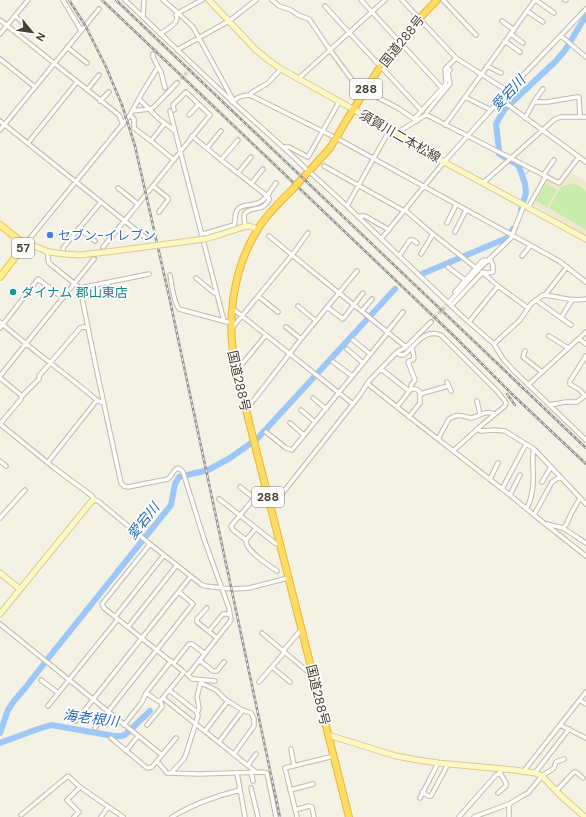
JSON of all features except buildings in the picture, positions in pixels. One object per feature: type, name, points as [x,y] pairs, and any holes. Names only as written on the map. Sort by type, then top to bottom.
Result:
[{"type":"highway","name":"国道288号","points":[[349,817],[236,370],[231,346],[232,308],[236,283],[242,263],[258,229],[270,212],[330,148],[380,67],[420,18],[437,0]]},
{"type":"main road","name":"57","points":[[0,225],[19,240],[26,243],[0,277]]},
{"type":"street","points":[[0,34],[28,0]]},
{"type":"street","points":[[63,0],[81,30]]},
{"type":"street","points":[[125,0],[193,66],[284,147],[306,169]]},
{"type":"street","points":[[143,17],[144,0]]},
{"type":"street","points":[[163,0],[193,28],[232,98],[232,102]]},
{"type":"street","points":[[160,34],[176,22],[176,15],[178,13],[202,0]]},
{"type":"street","name":"須賀川二本松線","points":[[208,0],[256,50],[281,69],[444,162],[586,239]]},
{"type":"street","points":[[177,50],[229,21],[256,0]]},
{"type":"street","points":[[272,0],[279,6],[309,19],[355,84],[365,91],[398,108],[415,120]]},
{"type":"street","points":[[361,0],[442,88]]},
{"type":"street","points":[[298,79],[385,0]]},
{"type":"street","points":[[402,0],[456,58],[508,92]]},
{"type":"street","points":[[443,0],[476,35]]},
{"type":"street","points":[[445,125],[535,0],[554,13]]},
{"type":"street","points":[[325,6],[422,112]]},
{"type":"street","points":[[0,130],[99,9]]},
{"type":"street","points":[[381,239],[444,162],[490,110],[586,9]]},
{"type":"street","points":[[527,11],[543,22]]},
{"type":"street","points":[[15,16],[27,26]]},
{"type":"street","points":[[0,20],[119,115],[123,125]]},
{"type":"street","points":[[502,21],[514,30]]},
{"type":"street","points":[[511,34],[523,43]]},
{"type":"street","points":[[561,36],[586,56]]},
{"type":"street","points":[[505,41],[520,52]]},
{"type":"street","points":[[67,47],[87,63]]},
{"type":"street","points":[[153,54],[153,57],[161,72],[165,88]]},
{"type":"street","points":[[396,135],[415,120],[442,88],[446,82],[445,71],[456,58]]},
{"type":"street","points":[[0,60],[35,87]]},
{"type":"street","points":[[487,66],[501,73]]},
{"type":"street","points":[[425,116],[450,84],[448,73],[450,70],[448,67]]},
{"type":"street","points":[[158,68],[123,125],[26,243],[48,252],[80,255],[184,243],[212,237],[249,226],[258,229]]},
{"type":"street","points":[[250,95],[268,83],[281,69]]},
{"type":"street","points":[[87,90],[99,74]]},
{"type":"street","points":[[28,143],[77,82]]},
{"type":"street","points":[[131,113],[150,109],[158,103],[177,83]]},
{"type":"street","points":[[525,118],[537,96],[543,90]]},
{"type":"street","points":[[100,101],[109,92]]},
{"type":"street","points":[[103,247],[174,160],[180,151],[192,136],[210,115],[186,92],[173,105],[172,111],[175,131],[180,151],[201,234],[224,321]]},
{"type":"street","points":[[232,102],[236,98],[250,95],[332,136]]},
{"type":"street","points":[[466,97],[490,110]]},
{"type":"street","points":[[534,102],[547,102],[579,97],[580,117]]},
{"type":"street","points":[[139,99],[158,118],[175,131]]},
{"type":"street","points":[[500,99],[586,162]]},
{"type":"street","points":[[284,147],[289,147],[308,157],[339,102]]},
{"type":"street","points":[[189,115],[198,105]]},
{"type":"street","points":[[131,113],[134,120],[134,128],[174,160]]},
{"type":"street","points":[[415,120],[427,115],[560,183],[579,158]]},
{"type":"street","points":[[483,183],[510,157],[554,119],[561,117],[586,117]]},
{"type":"street","points":[[0,121],[146,238]]},
{"type":"street","points":[[151,141],[165,123]]},
{"type":"street","points":[[207,148],[221,131]]},
{"type":"street","points":[[347,206],[389,131]]},
{"type":"street","points":[[192,136],[269,198],[263,206],[245,213],[243,227]]},
{"type":"street","points":[[221,160],[238,140]]},
{"type":"street","points":[[340,140],[559,261],[586,282]]},
{"type":"street","points":[[238,173],[251,157]]},
{"type":"street","points":[[451,306],[480,270],[512,236],[526,206],[554,160]]},
{"type":"street","points":[[324,166],[405,210],[498,286],[528,308]]},
{"type":"street","points":[[251,184],[263,169]]},
{"type":"street","points":[[312,174],[448,301],[451,306],[494,344],[503,359],[586,440]]},
{"type":"street","points":[[201,234],[234,225],[238,209],[242,206],[260,203],[263,201],[276,183]]},
{"type":"street","points":[[153,186],[168,200],[159,212]]},
{"type":"street","points":[[118,188],[138,204]]},
{"type":"street","points":[[63,250],[63,248],[101,202]]},
{"type":"street","points":[[447,223],[456,205]]},
{"type":"street","points":[[455,232],[466,210]]},
{"type":"street","points":[[358,217],[365,216],[389,230]]},
{"type":"street","points":[[80,228],[95,241]]},
{"type":"street","points":[[170,275],[175,301],[179,309],[224,321],[231,326],[243,316],[308,233]]},
{"type":"street","points":[[421,254],[433,234]]},
{"type":"street","points":[[269,236],[406,346]]},
{"type":"street","points":[[399,256],[410,240],[417,243]]},
{"type":"street","points":[[522,256],[530,246]]},
{"type":"street","points":[[48,252],[49,263],[80,288],[122,485],[128,487],[168,479],[175,469],[179,468],[182,471],[230,614],[230,621],[205,654],[160,701]]},
{"type":"street","points":[[22,396],[0,377],[94,259]]},
{"type":"street","points":[[480,270],[489,273],[492,272],[493,264],[489,260]]},
{"type":"street","points":[[448,267],[465,280]]},
{"type":"street","points":[[494,344],[520,320],[528,308],[536,300],[545,295],[567,267]]},
{"type":"street","points":[[448,301],[465,280],[480,270]]},
{"type":"street","points":[[448,301],[480,270]]},
{"type":"street","points":[[245,408],[250,405],[300,339],[357,271]]},
{"type":"street","points":[[80,288],[149,274]]},
{"type":"street","points":[[196,278],[217,294]]},
{"type":"street","points":[[63,298],[38,279],[1,325],[97,400],[104,403]]},
{"type":"street","points":[[469,322],[498,286]]},
{"type":"street","points":[[328,307],[343,319],[363,293]]},
{"type":"street","points":[[545,295],[572,300],[586,299]]},
{"type":"street","points":[[258,296],[278,312]]},
{"type":"street","points":[[362,311],[372,299]]},
{"type":"street","points":[[536,300],[571,325]]},
{"type":"street","points":[[561,318],[572,300]]},
{"type":"street","points":[[298,306],[316,321]]},
{"type":"street","points":[[232,308],[353,404]]},
{"type":"street","points":[[266,432],[286,448],[291,450],[339,393],[403,312]]},
{"type":"street","points":[[270,506],[274,504],[295,478],[353,404],[369,381],[396,353],[406,346],[431,322]]},
{"type":"street","points":[[286,327],[300,339]]},
{"type":"street","points":[[88,328],[80,328],[0,424],[203,585],[232,589],[249,588],[288,578]]},
{"type":"street","points":[[528,385],[586,332]]},
{"type":"street","points":[[396,353],[403,355],[424,337],[430,333],[435,333],[443,337],[497,391],[505,401],[506,404],[453,451]]},
{"type":"street","points":[[236,370],[266,334]]},
{"type":"street","points":[[549,336],[568,348]]},
{"type":"street","points":[[579,339],[586,344]]},
{"type":"street","points":[[353,340],[370,354]]},
{"type":"street","points":[[397,407],[410,390],[411,385],[415,380],[408,362],[414,358],[412,347]]},
{"type":"street","points":[[347,349],[363,363]]},
{"type":"street","points":[[525,351],[523,357],[542,372]]},
{"type":"street","points":[[549,405],[566,402],[578,402],[586,396],[570,384],[570,381],[586,356]]},
{"type":"street","points":[[333,362],[352,376]]},
{"type":"street","points":[[381,369],[410,390],[416,389],[420,392],[420,404],[409,417]]},
{"type":"street","points":[[368,384],[510,494],[586,556]]},
{"type":"street","points":[[420,394],[448,384],[451,391]]},
{"type":"street","points":[[313,398],[326,409]]},
{"type":"street","points":[[48,462],[97,400]]},
{"type":"street","points":[[477,401],[480,414]]},
{"type":"street","points":[[301,410],[315,422]]},
{"type":"street","points":[[438,439],[449,419],[460,415],[471,418],[490,412],[495,414]]},
{"type":"street","points":[[290,423],[304,435]]},
{"type":"street","points":[[477,429],[481,431],[505,431],[526,444],[534,450],[586,504]]},
{"type":"street","points":[[502,489],[526,444]]},
{"type":"street","points":[[527,508],[531,499],[533,484],[534,450]]},
{"type":"street","points":[[0,461],[6,466]]},
{"type":"street","points":[[490,479],[498,463]]},
{"type":"street","points":[[542,482],[551,467]]},
{"type":"street","points":[[510,494],[520,475]]},
{"type":"street","points":[[534,515],[552,482],[560,477]]},
{"type":"street","points":[[240,487],[254,498]]},
{"type":"street","points":[[266,487],[262,489],[254,498],[231,528],[246,540],[246,545],[252,552],[277,571]]},
{"type":"street","points":[[0,518],[24,490]]},
{"type":"street","points":[[563,528],[580,498]]},
{"type":"street","points":[[219,499],[275,543],[280,545]]},
{"type":"street","points":[[0,614],[94,500]]},
{"type":"street","points":[[546,524],[563,528],[586,543]]},
{"type":"street","points":[[246,540],[256,528]]},
{"type":"street","points":[[150,544],[102,604],[104,608],[192,679],[201,681],[215,681]]},
{"type":"street","points":[[48,706],[164,555]]},
{"type":"street","points":[[128,627],[177,565]]},
{"type":"street","points":[[0,573],[20,589]]},
{"type":"street","points":[[76,721],[192,576]]},
{"type":"street","points":[[95,728],[193,604],[179,592]]},
{"type":"street","points":[[207,608],[197,622],[217,638]]},
{"type":"street","points":[[209,631],[223,614],[230,614]]},
{"type":"street","points":[[0,624],[162,755]]},
{"type":"street","points":[[259,682],[302,630]]},
{"type":"street","points":[[262,633],[307,671],[313,673]]},
{"type":"street","points":[[124,725],[142,702],[146,693],[189,644],[192,644],[205,654]]},
{"type":"street","points":[[199,660],[213,671],[217,671],[224,662]]},
{"type":"street","points":[[272,667],[290,682]]},
{"type":"street","points":[[41,680],[58,693]]},
{"type":"street","points":[[201,681],[216,690],[222,697],[243,710],[251,713],[253,716],[254,726],[234,754]]},
{"type":"street","points":[[171,773],[185,756],[196,724],[199,708],[197,697],[201,681]]},
{"type":"street","points":[[169,690],[198,714]]},
{"type":"street","points":[[524,771],[586,692]]},
{"type":"street","points":[[146,693],[160,701],[162,705],[147,725]]},
{"type":"street","points":[[163,698],[256,772]]},
{"type":"street","points":[[205,731],[228,701]]},
{"type":"street","points":[[581,702],[586,704]]},
{"type":"street","points":[[219,742],[243,710]]},
{"type":"street","points":[[560,725],[586,738]]},
{"type":"street","points":[[535,773],[569,729]]},
{"type":"street","points":[[328,734],[396,756],[500,771],[524,771],[535,773],[542,776],[585,817]]},
{"type":"street","points":[[126,750],[138,736]]},
{"type":"street","points":[[111,738],[147,768],[152,767],[176,738]]},
{"type":"street","points":[[291,749],[294,765]]},
{"type":"street","points":[[248,765],[256,754]]},
{"type":"street","points":[[297,817],[284,769],[285,767],[334,756]]},
{"type":"street","points":[[474,817],[509,804],[528,793],[542,776],[554,768],[556,762],[564,758]]},
{"type":"street","points":[[157,761],[167,773],[200,774],[264,772],[268,774],[276,817]]},
{"type":"street","points":[[420,798],[438,763]]},
{"type":"street","points":[[422,792],[428,796],[431,796],[448,764]]},
{"type":"street","points":[[498,793],[506,786],[500,771]]},
{"type":"street","points":[[459,817],[500,771]]},
{"type":"street","points":[[251,772],[253,781]]},
{"type":"street","points":[[556,791],[574,772],[583,778]]},
{"type":"street","points":[[237,773],[245,817]]},
{"type":"street","points":[[21,815],[68,776],[80,787],[123,817]]},
{"type":"street","points":[[290,790],[313,784]]},
{"type":"street","points":[[74,817],[78,812],[67,800],[80,787]]},
{"type":"street","points":[[251,788],[258,817]]},
{"type":"street","points":[[172,817],[196,804],[240,790]]},
{"type":"street","points":[[509,804],[509,817]]},
{"type":"street","points":[[295,810],[309,806],[312,808],[314,817]]},
{"type":"street","points":[[101,817],[108,807]]},
{"type":"street","points":[[114,817],[117,813]]},
{"type":"shaded area","points":[[570,172],[586,182],[586,236],[532,204],[545,179],[558,186]]},
{"type":"green space","points":[[574,183],[586,191],[586,230],[549,208],[561,187]]},
{"type":"green space","points":[[546,184],[557,190],[547,207],[536,201]]},
{"type":"waterway","name":"愛宕川","points":[[521,209],[526,193],[525,184],[518,165],[499,154],[496,124],[504,110],[556,61],[566,49],[586,17]]},
{"type":"waterway","name":"愛宕川","points":[[523,176],[529,171]]},
{"type":"waterway","name":"愛宕川","points":[[422,274],[507,238],[513,229]]},
{"type":"waterway","name":"愛宕川","points":[[0,733],[8,710],[14,701],[171,505],[175,484],[179,477],[208,470],[230,458],[257,439],[395,289]]},
{"type":"waterway","name":"海老根川","points":[[0,743],[51,725],[114,736],[122,736],[150,711]]},
{"type":"tunnel","points":[[153,54],[157,49]]},
{"type":"tunnel","points":[[177,83],[193,66]]},
{"type":"tunnel","points":[[94,259],[103,247]]},
{"type":"tunnel","points":[[431,322],[450,301]]},
{"type":"railway","points":[[69,0],[85,25],[106,67],[122,105],[135,146],[169,296],[280,817]]},
{"type":"railway","points":[[102,0],[586,464]]},
{"type":"railway","points":[[116,0],[586,448]]},
{"type":"railway","points":[[507,394],[515,405]]},
{"type":"place","name":"セブン-イレブン","points":[[50,235]]},
{"type":"place","name":"ダイナム 郡山東店","points":[[13,292]]}]
